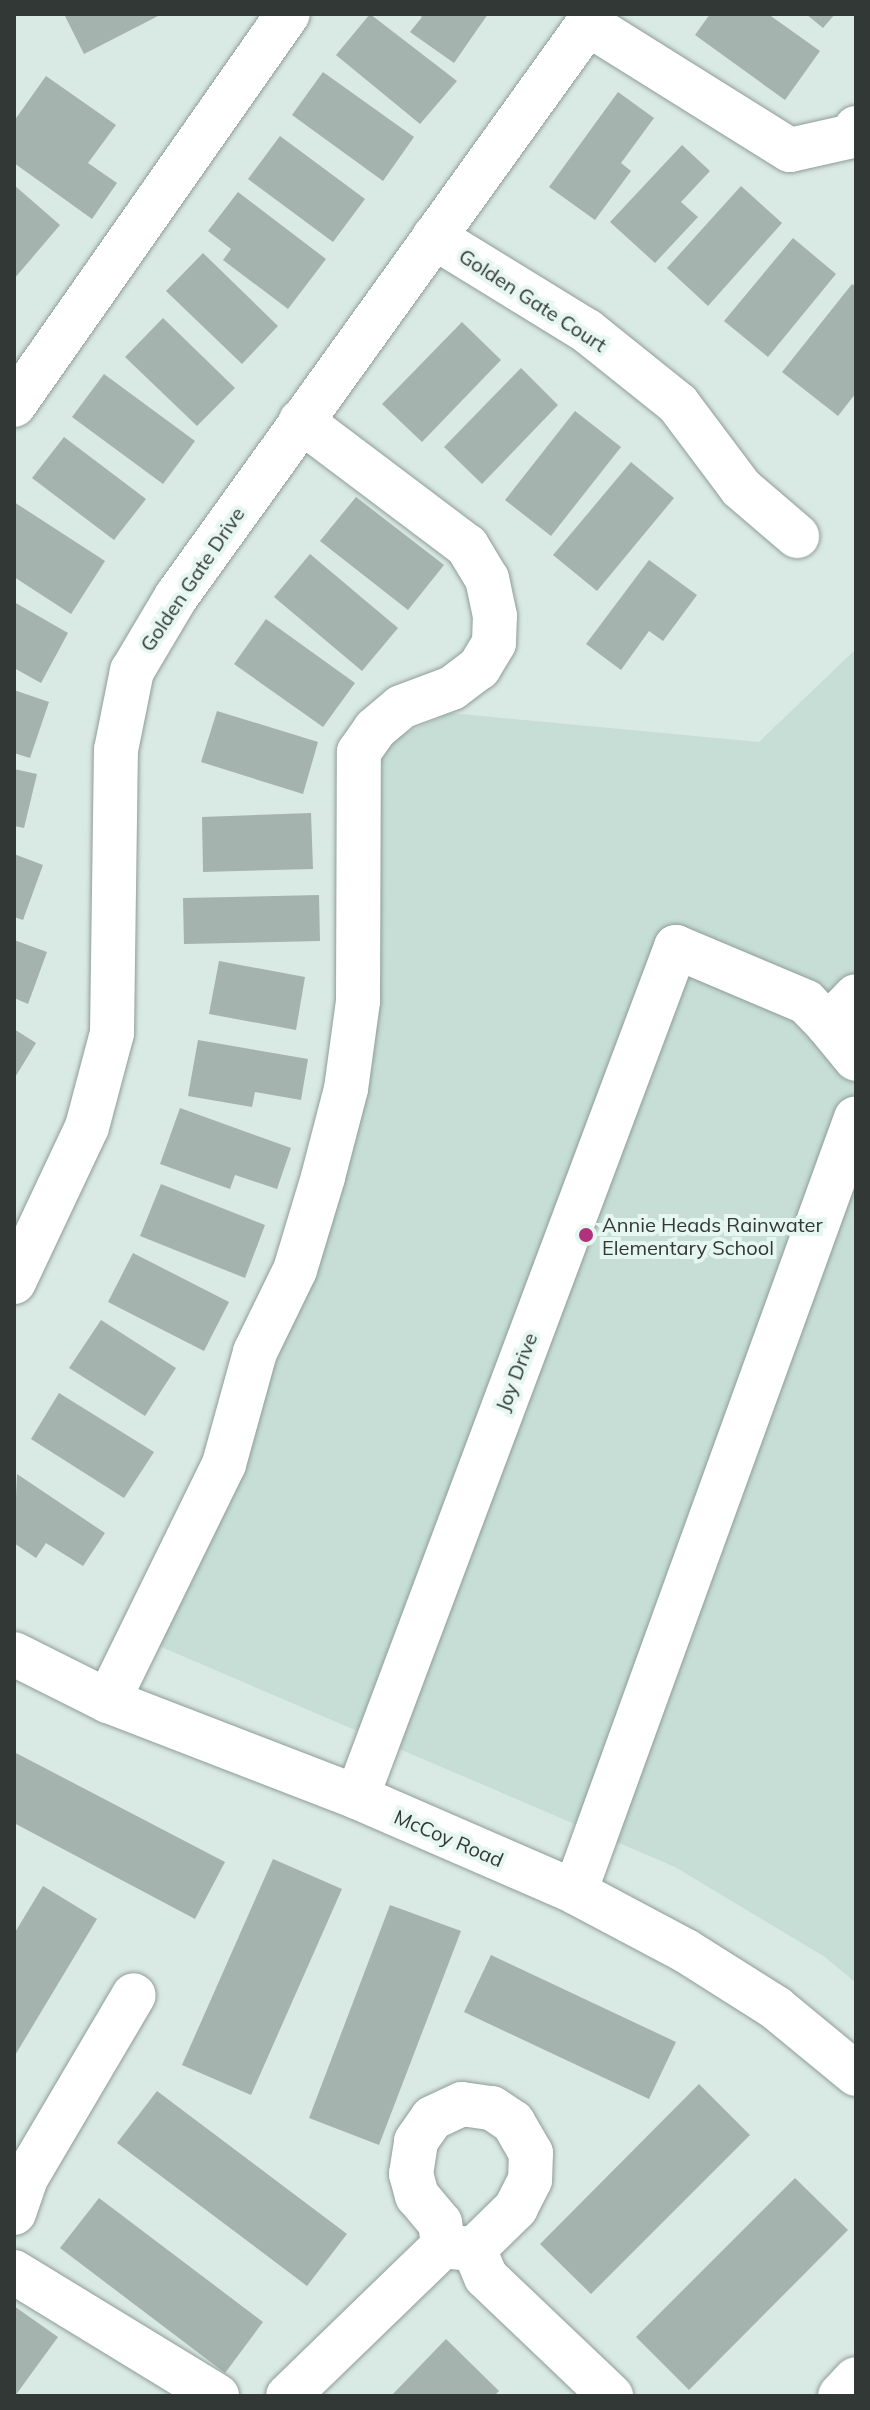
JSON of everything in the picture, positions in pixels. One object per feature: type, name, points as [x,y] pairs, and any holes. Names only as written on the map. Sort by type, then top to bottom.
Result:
[{"type":"street","points":[[14,405],[288,14]]},
{"type":"street","points":[[592,19],[790,150],[852,136],[856,128]]},
{"type":"street","name":"Golden Gate Drive","points":[[16,1273],[87,1127],[112,1033],[116,750],[132,671],[176,597],[592,19]]},
{"type":"street","name":"Golden Gate Court","points":[[434,237],[587,331],[678,404],[741,488],[797,536]]},
{"type":"street","points":[[108,1701],[224,1464],[255,1352],[295,1270],[323,1177],[346,1089],[358,1001],[359,752],[375,729],[401,707],[452,688],[479,668],[494,643],[495,616],[487,579],[467,546],[301,421]]},
{"type":"street","name":"Joy Drive","points":[[357,1797],[676,947],[806,1002],[842,1010]]},
{"type":"street","points":[[842,1010],[856,1059]]},
{"type":"street","points":[[575,1892],[856,1118]]},
{"type":"street","name":"McCoy Road","points":[[14,1654],[108,1701],[357,1797],[575,1892],[686,1951],[776,2008],[856,2074]]},
{"type":"street","points":[[18,2187],[134,1995]]},
{"type":"street","points":[[288,2396],[458,2248],[611,2396]]},
{"type":"street","points":[[14,2272],[217,2396]]},
{"type":"street","points":[[840,2396],[856,2379]]},
{"type":"shaded area","name":"Annie Heads Rainwater Elementary School","points":[[856,649],[856,1983],[825,1957],[675,1867],[159,1646],[291,1327],[371,1045],[367,751],[450,713],[759,742]]},
{"type":"building","points":[[64,14],[162,14],[84,54]]},
{"type":"building","points":[[370,14],[457,81],[420,124],[336,55]]},
{"type":"building","points":[[418,14],[488,14],[454,63],[410,32],[422,17]]},
{"type":"building","points":[[710,14],[768,14],[820,51],[785,100],[695,35]]},
{"type":"building","points":[[806,14],[835,14],[823,28]]},
{"type":"building","points":[[323,72],[414,137],[383,181],[292,115]]},
{"type":"building","points":[[46,76],[116,125],[88,163],[117,183],[92,219],[14,163],[14,121]]},
{"type":"building","points":[[618,92],[654,118],[621,163],[631,171],[595,220],[549,187]]},
{"type":"building","points":[[280,136],[365,199],[333,242],[248,179]]},
{"type":"building","points":[[682,145],[710,171],[681,202],[698,217],[655,263],[610,222]]},
{"type":"building","points":[[14,185],[60,225],[14,279]]},
{"type":"building","points":[[741,186],[782,223],[708,306],[667,268]]},
{"type":"building","points":[[238,192],[326,259],[288,309],[223,260],[231,249],[208,231]]},
{"type":"building","points":[[793,238],[836,274],[768,357],[724,321]]},
{"type":"building","points":[[203,253],[278,326],[242,364],[166,291]]},
{"type":"building","points":[[852,284],[856,287],[856,393],[838,416],[782,372]]},
{"type":"building","points":[[163,318],[235,388],[197,426],[125,357]]},
{"type":"building","points":[[462,322],[501,360],[422,442],[382,404]]},
{"type":"building","points":[[521,368],[558,405],[482,484],[444,447]]},
{"type":"building","points":[[104,374],[195,441],[163,484],[72,417]]},
{"type":"building","points":[[575,411],[621,447],[551,536],[505,500]]},
{"type":"building","points":[[64,437],[146,499],[114,540],[32,478]]},
{"type":"building","points":[[631,462],[674,498],[597,591],[553,555]]},
{"type":"building","points":[[356,497],[444,565],[408,610],[320,541]]},
{"type":"building","points":[[14,502],[105,561],[71,614],[14,577]]},
{"type":"building","points":[[310,554],[398,628],[362,671],[274,597]]},
{"type":"building","points":[[649,560],[697,595],[663,641],[649,631],[621,670],[586,644]]},
{"type":"building","points":[[14,602],[68,633],[41,683],[14,668]]},
{"type":"building","points":[[266,619],[355,683],[323,727],[234,664]]},
{"type":"building","points":[[14,690],[49,702],[30,758],[14,753]]},
{"type":"building","points":[[217,711],[318,742],[303,794],[201,762]]},
{"type":"building","points":[[14,769],[37,774],[24,828],[14,826]]},
{"type":"building","points":[[311,813],[313,869],[203,872],[202,817]]},
{"type":"building","points":[[14,854],[43,865],[23,920],[14,917]]},
{"type":"building","points":[[319,895],[320,941],[184,944],[183,898]]},
{"type":"building","points":[[14,940],[47,952],[28,1004],[14,998]]},
{"type":"building","points":[[219,961],[305,977],[296,1030],[209,1014]]},
{"type":"building","points":[[14,1029],[36,1043],[14,1079]]},
{"type":"building","points":[[198,1040],[308,1059],[301,1100],[255,1092],[252,1107],[188,1096]]},
{"type":"building","points":[[180,1108],[291,1148],[277,1189],[235,1175],[230,1189],[160,1164]]},
{"type":"building","points":[[161,1184],[265,1225],[245,1278],[140,1236]]},
{"type":"building","points":[[133,1253],[229,1302],[204,1351],[108,1302]]},
{"type":"building","points":[[101,1320],[176,1368],[145,1416],[69,1368]]},
{"type":"building","points":[[59,1393],[154,1452],[124,1498],[31,1439]]},
{"type":"building","points":[[17,1474],[105,1533],[83,1566],[46,1543],[36,1558],[14,1543]]},
{"type":"building","points":[[14,1752],[225,1862],[195,1919],[14,1823]]},
{"type":"building","points":[[273,1859],[342,1889],[251,2095],[182,2065]]},
{"type":"building","points":[[43,1886],[97,1919],[14,2057],[14,1934]]},
{"type":"building","points":[[390,1905],[461,1931],[379,2145],[309,2118]]},
{"type":"building","points":[[491,1955],[676,2042],[649,2099],[464,2012]]},
{"type":"building","points":[[699,2084],[750,2135],[591,2294],[540,2244]]},
{"type":"building","points":[[157,2091],[347,2234],[307,2286],[117,2143]]},
{"type":"building","points":[[795,2178],[848,2230],[689,2390],[636,2337]]},
{"type":"building","points":[[99,2198],[263,2322],[225,2373],[60,2248]]},
{"type":"building","points":[[14,2306],[58,2337],[15,2396],[14,2396]]},
{"type":"building","points":[[446,2339],[499,2391],[494,2396],[391,2396]]},
{"type":"place","name":"Annie Heads Rainwater Elementary School","points":[[586,1235]]}]
